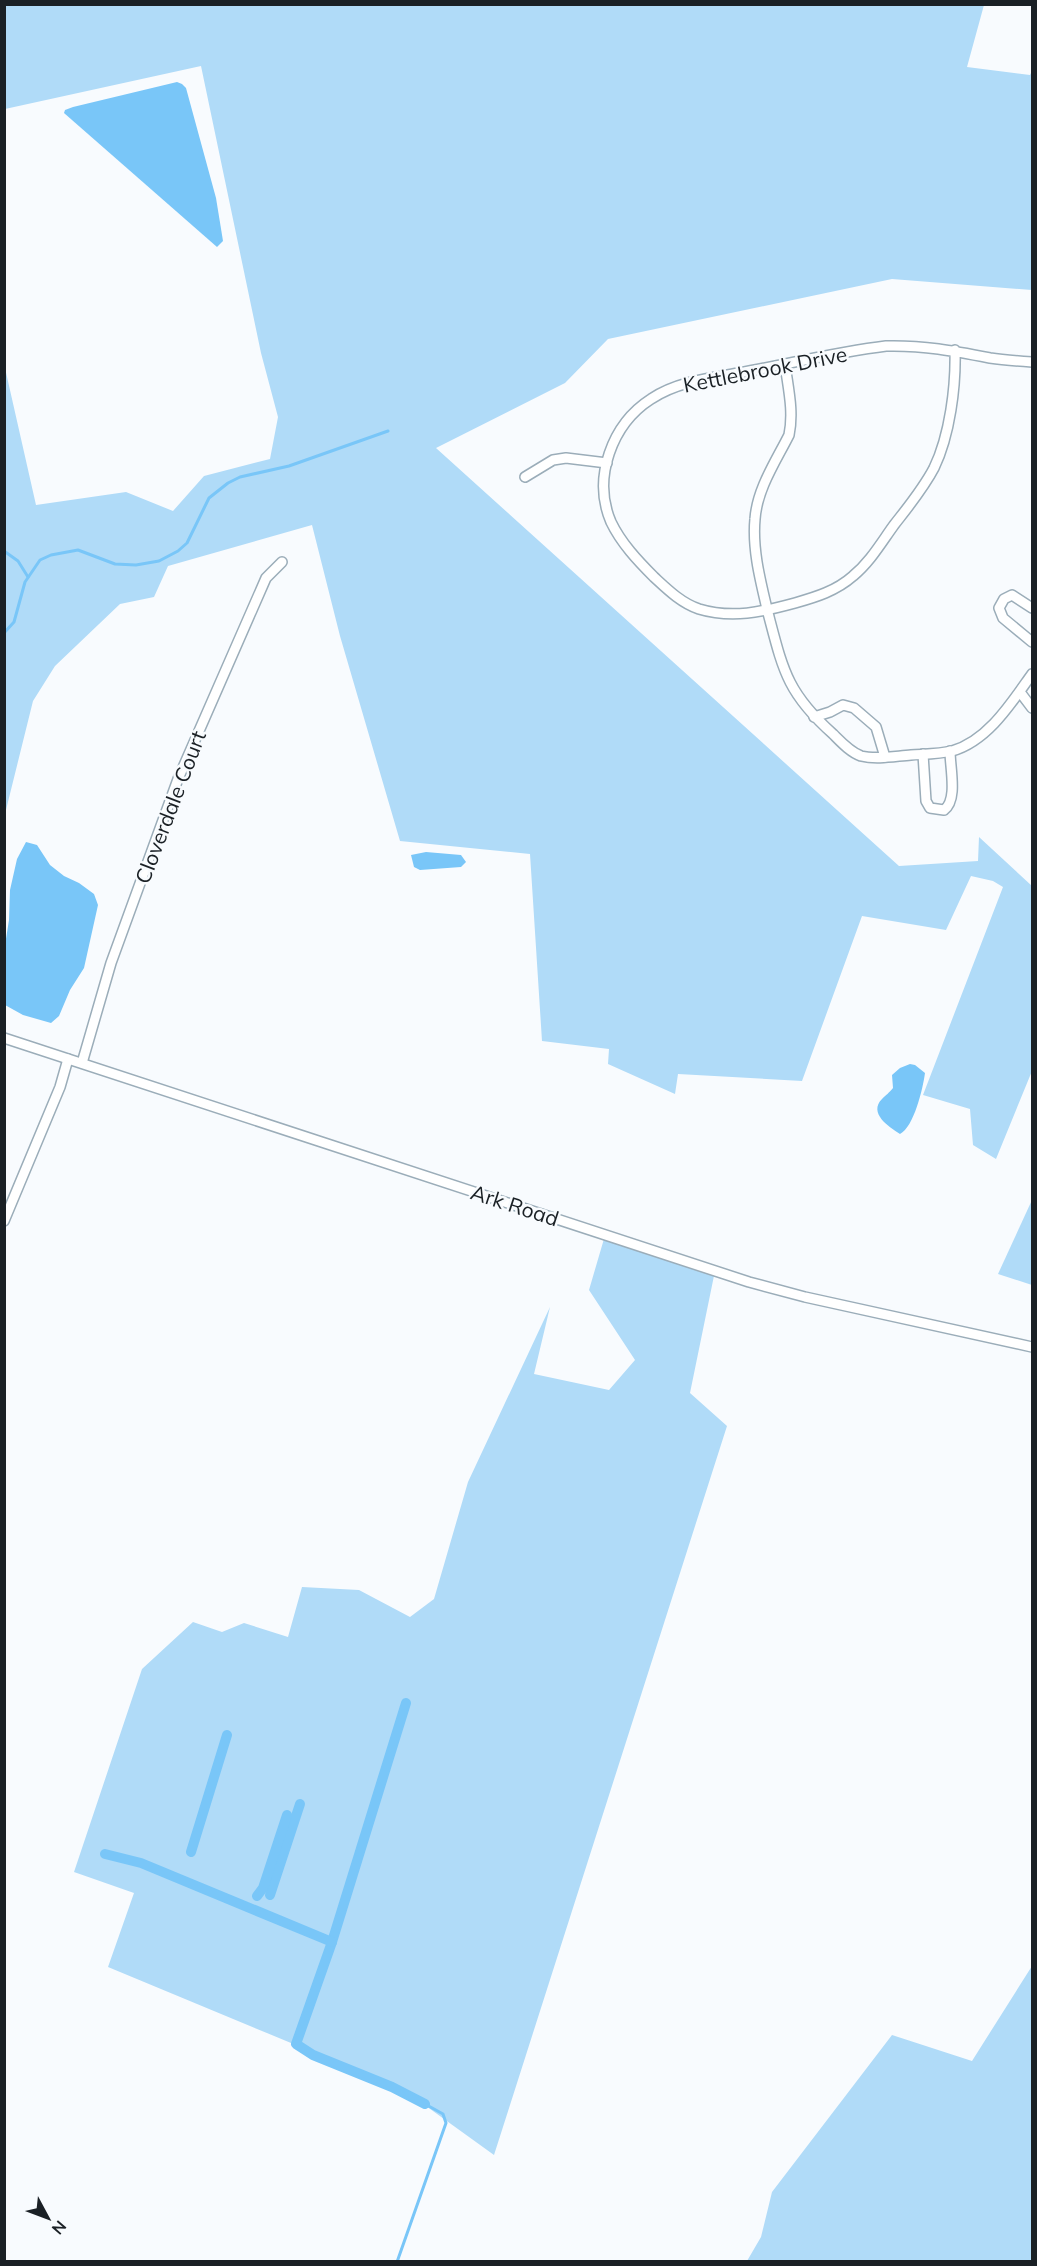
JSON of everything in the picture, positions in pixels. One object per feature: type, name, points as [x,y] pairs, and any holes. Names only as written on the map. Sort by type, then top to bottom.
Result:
[{"type":"street","name":"Kettlebrook Drive","points":[[955,350],[956,379],[946,434],[934,466],[922,488],[869,560],[837,587],[818,596],[768,610],[731,615],[697,608],[676,597],[657,581],[634,555],[612,524],[603,482],[615,440],[627,420],[642,405],[661,393],[702,380],[886,346],[955,350],[990,358],[1032,362]]},
{"type":"street","points":[[785,364],[792,407],[791,425],[789,435],[763,487],[755,517],[758,567],[768,610],[789,683],[798,698],[814,717],[856,753],[870,757],[924,754],[950,751],[979,737],[1020,692],[1032,674]]},
{"type":"street","points":[[525,477],[553,460],[566,458],[607,463]]},
{"type":"street","name":"Cloverdale Court","points":[[82,1063],[111,963],[178,779],[266,578],[282,562]]},
{"type":"street","points":[[1032,608],[1012,595],[1004,599],[999,608],[1003,618],[1032,642]]},
{"type":"street","points":[[1020,692],[1032,708]]},
{"type":"street","points":[[814,717],[831,712],[843,705],[854,708],[876,726],[885,757]]},
{"type":"street","points":[[924,754],[926,801],[930,808],[944,810],[953,797],[950,751]]},
{"type":"street","name":"Ark Road","points":[[4,1038],[749,1281],[805,1297],[1032,1347]]},
{"type":"street","points":[[4,1221],[60,1087],[68,1059]]},
{"type":"shaded area","points":[[5,4],[984,5],[967,67],[1030,75],[1032,71],[1032,290],[892,279],[608,339],[565,383],[436,448],[899,866],[978,861],[979,837],[1032,886],[1032,1071],[996,1159],[973,1145],[970,1109],[923,1095],[1003,887],[993,881],[971,876],[946,930],[862,916],[802,1081],[678,1074],[675,1094],[608,1064],[609,1049],[542,1041],[530,854],[400,841],[340,636],[312,525],[168,566],[154,597],[120,604],[55,666],[33,701],[5,814],[5,368],[36,505],[126,492],[173,511],[204,476],[270,459],[278,417],[261,353],[201,66],[5,109]]},
{"type":"shaded area","points":[[1032,1200],[1032,1285],[998,1274]]},
{"type":"shaded area","points":[[606,1232],[716,1266],[690,1393],[727,1426],[494,2155],[426,2106],[291,2043],[108,1967],[134,1893],[74,1872],[142,1669],[193,1622],[222,1632],[244,1623],[288,1637],[302,1587],[359,1590],[410,1617],[434,1599],[468,1482],[550,1307],[534,1374],[609,1390],[635,1360],[589,1290]]},
{"type":"shaded area","points":[[1032,1966],[1032,2259],[1028,2262],[747,2261],[761,2237],[772,2192],[892,2035],[972,2061]]},
{"type":"water","points":[[177,82],[186,88],[216,198],[223,241],[217,247],[64,113],[65,110],[73,107]]},
{"type":"water","points":[[26,842],[37,845],[50,865],[94,894],[98,905],[84,968],[70,990],[59,1016],[51,1023],[23,1015],[5,1005],[5,945],[10,890],[17,859]]},
{"type":"water","points":[[426,852],[461,855],[466,862],[461,867],[420,870],[414,867],[411,855]]},
{"type":"water","points":[[910,1064],[925,1073],[914,1116],[900,1134],[882,1119],[877,1109],[878,1104],[893,1088],[892,1075],[900,1068]]},
{"type":"waterway","points":[[4,633],[14,622],[25,582],[40,560],[51,555],[78,550],[115,564],[136,565],[159,561],[178,551],[187,543],[209,498],[228,483],[240,477],[289,466],[388,431]]},
{"type":"waterway","points":[[4,551],[18,561],[28,577]]},
{"type":"waterway","points":[[406,1703],[332,1942],[296,2044],[313,2055],[392,2087],[425,2104]]},
{"type":"waterway","points":[[191,1852],[227,1735]]},
{"type":"waterway","points":[[270,1895],[300,1804]]},
{"type":"waterway","points":[[257,1896],[263,1888],[287,1815]]},
{"type":"waterway","points":[[105,1854],[141,1863],[332,1942]]},
{"type":"waterway","points":[[397,2262],[446,2123],[443,2114],[425,2104]]}]
